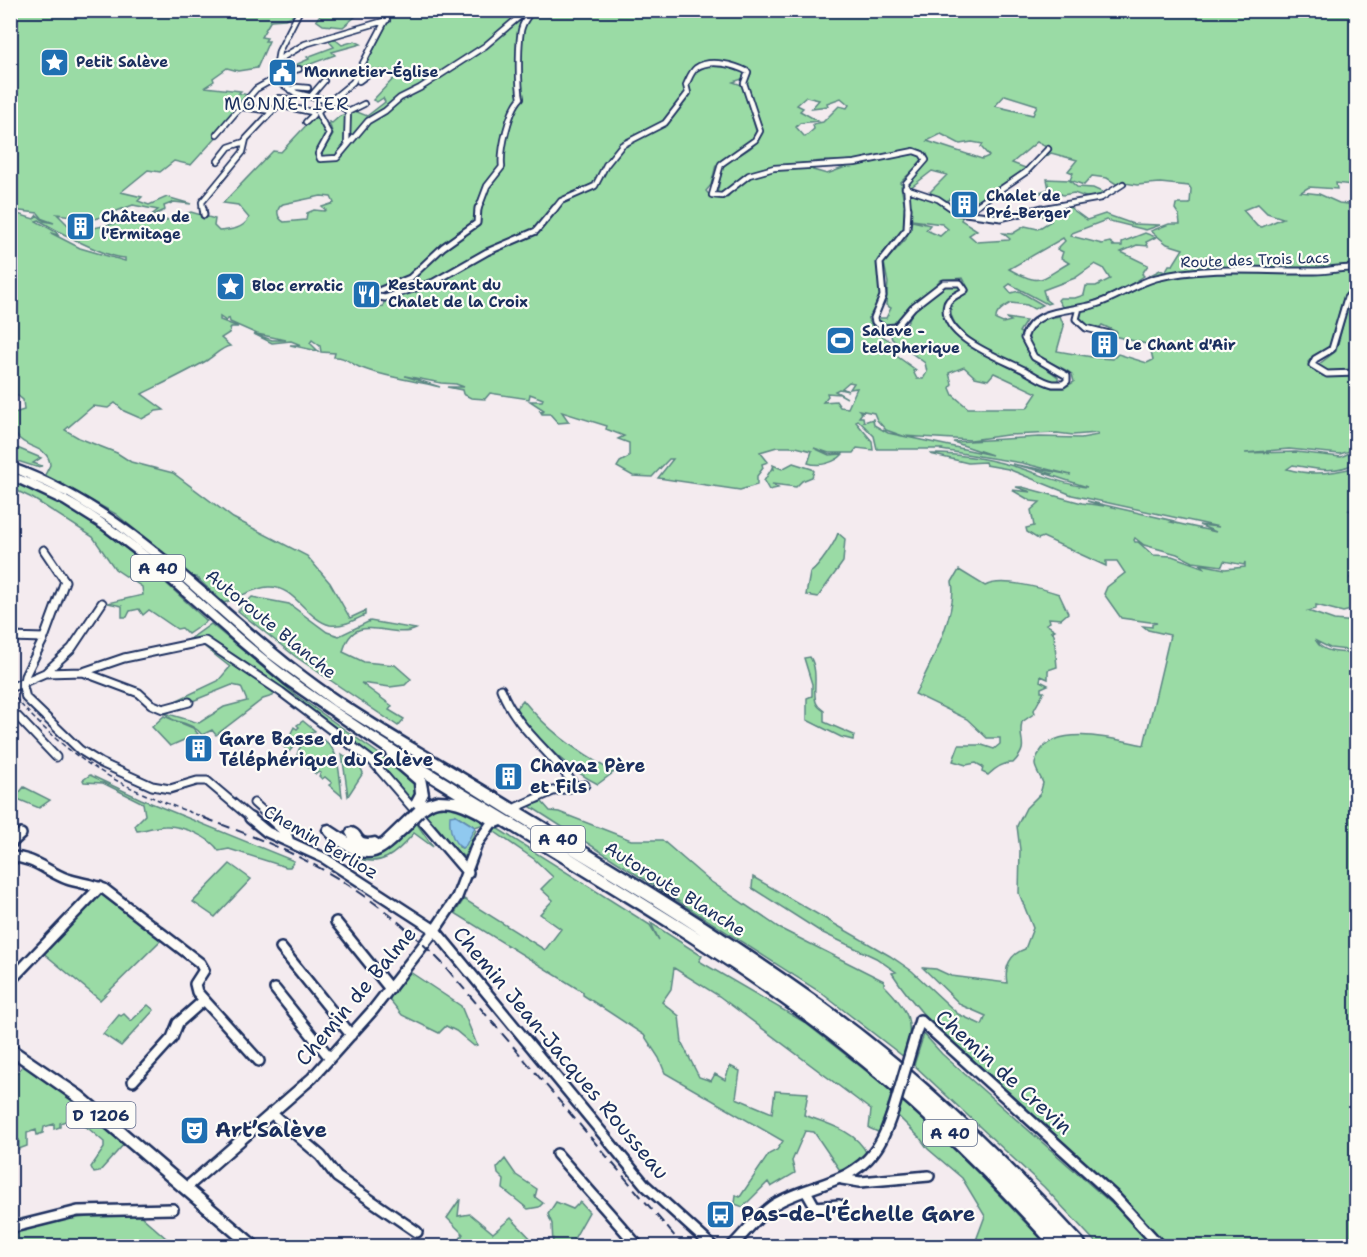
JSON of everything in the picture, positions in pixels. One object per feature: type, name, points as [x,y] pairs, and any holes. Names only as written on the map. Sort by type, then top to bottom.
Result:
[{"type":"highway","name":"Autoroute Blanche","points":[[10,466],[75,496],[126,529],[268,652],[335,701],[697,925],[822,1009],[897,1067],[952,1116],[1025,1188],[1079,1246]]},
{"type":"highway","name":"Autoroute Blanche","points":[[10,475],[68,502],[118,535],[268,665],[339,716],[750,974],[860,1054],[915,1100],[973,1155],[1060,1246]]},
{"type":"highway","points":[[329,830],[354,850],[370,852],[385,846],[413,812],[423,791],[420,779],[339,716]]},
{"type":"highway","points":[[352,833],[358,843],[373,845],[383,840],[413,812],[434,801],[452,800],[562,855]]},
{"type":"main road","name":"D 1206","points":[[10,1048],[78,1095],[253,1246]]},
{"type":"street","points":[[274,77],[282,45],[300,10]]},
{"type":"street","points":[[391,12],[359,72],[346,89],[321,107],[318,114],[328,127],[330,134],[318,157],[326,160],[335,159],[365,124],[397,100],[450,70],[491,42],[519,17],[521,10]]},
{"type":"street","points":[[532,10],[520,33],[518,86],[521,98],[511,108],[506,135],[500,151],[501,168],[479,201],[476,211],[477,223],[443,247],[418,272],[403,282],[376,292],[373,296],[375,298],[385,298],[434,282],[487,252],[537,230],[561,201],[596,184],[606,165],[623,144],[666,122],[688,93],[687,82],[699,67],[710,64],[727,65],[747,71],[748,75],[744,83],[760,134],[755,141],[721,164],[711,191],[713,196],[724,196],[746,176],[772,169],[811,163],[848,164],[907,151],[922,153],[926,159],[909,177],[905,188],[938,199],[963,213],[1007,217],[1037,209],[1101,198],[1122,184]]},
{"type":"street","points":[[291,12],[295,20]]},
{"type":"street","points":[[278,60],[301,46],[370,23],[387,20]]},
{"type":"street","points":[[282,45],[301,46]]},
{"type":"street","points":[[216,134],[256,89],[274,77],[299,69]]},
{"type":"street","points":[[359,72],[361,74],[359,81],[367,75]]},
{"type":"street","points":[[274,77],[296,93],[330,100],[348,112]]},
{"type":"street","points":[[308,95],[324,81]]},
{"type":"street","points":[[306,101],[308,88],[312,82]]},
{"type":"street","points":[[290,90],[296,87],[308,88]]},
{"type":"street","points":[[218,161],[230,147],[244,142],[272,111],[296,93]]},
{"type":"street","points":[[279,98],[290,99]]},
{"type":"street","points":[[348,112],[364,104]]},
{"type":"street","points":[[281,105],[300,107],[313,113],[306,122]]},
{"type":"street","points":[[241,107],[272,111]]},
{"type":"street","points":[[346,146],[348,112]]},
{"type":"street","points":[[204,214],[202,202],[243,152],[244,142]]},
{"type":"street","points":[[963,213],[1026,172],[1048,149]]},
{"type":"street","name":"Route des Trois Lacs","points":[[905,188],[909,224],[904,235],[881,260],[880,267],[885,294],[882,305],[874,318],[879,326],[885,329],[896,327],[913,307],[944,283],[958,282],[965,290],[950,300],[947,306],[950,322],[955,330],[993,357],[1058,386],[1065,383],[1067,376],[1032,355],[1026,344],[1024,333],[1028,326],[1038,318],[1103,301],[1146,281],[1165,276],[1227,271],[1325,271],[1356,268]]},
{"type":"street","points":[[1356,287],[1347,298],[1331,351],[1315,359],[1312,365],[1318,372],[1326,375],[1356,373]]},
{"type":"street","points":[[1079,308],[1076,319],[1081,325],[1090,330],[1110,334]]},
{"type":"street","points":[[24,682],[26,672],[44,638],[65,581],[44,550]]},
{"type":"street","points":[[10,688],[45,673],[72,648],[102,603]]},
{"type":"street","points":[[10,637],[44,638]]},
{"type":"street","points":[[45,673],[82,672],[147,653],[205,641],[272,686],[372,761],[468,873]]},
{"type":"street","points":[[82,672],[140,693],[151,704],[163,709],[189,702]]},
{"type":"street","name":"Chemin Berlioz","points":[[24,682],[24,694],[30,703],[58,727],[74,745],[92,758],[159,789],[201,780],[207,781],[264,830],[335,865],[435,930]]},
{"type":"street","points":[[501,689],[524,730],[567,772],[575,786]]},
{"type":"street","points":[[10,714],[18,717],[56,757]]},
{"type":"street","points":[[517,807],[532,799],[585,785]]},
{"type":"street","points":[[254,803],[286,833],[289,843]]},
{"type":"street","name":"Chemin de Balme","points":[[186,1188],[330,1058],[390,989],[458,897],[479,838],[491,824]]},
{"type":"street","points":[[10,844],[21,834]]},
{"type":"street","points":[[10,857],[25,857],[68,879],[100,887],[201,964],[204,970],[195,987],[259,1061]]},
{"type":"street","points":[[10,981],[100,887]]},
{"type":"street","points":[[336,922],[390,989]]},
{"type":"street","name":"Chemin Jean-Jacques Rousseau","points":[[435,930],[645,1185],[712,1246]]},
{"type":"street","points":[[280,948],[351,1035]]},
{"type":"street","points":[[275,989],[330,1058]]},
{"type":"street","points":[[133,1081],[172,1038],[178,1023],[204,1000]]},
{"type":"street","name":"Chemin de Crevin","points":[[732,1246],[773,1206],[855,1172],[873,1156],[885,1136],[920,1020],[1115,1197],[1160,1246]]},
{"type":"street","points":[[270,1113],[321,1156],[338,1177],[417,1232]]},
{"type":"street","points":[[557,1154],[638,1246]]},
{"type":"street","points":[[841,1179],[860,1182],[929,1176]]},
{"type":"street","points":[[806,1191],[815,1207],[839,1205]]},
{"type":"street","points":[[10,1228],[78,1211],[173,1209]]},
{"type":"green space","points":[[324,10],[362,11],[343,27],[323,25],[316,20]]},
{"type":"green space","points":[[11,11],[297,11],[295,15],[285,19],[271,20],[261,37],[269,41],[257,68],[238,71],[227,68],[205,87],[241,91],[239,93],[248,95],[216,132],[220,133],[191,165],[174,161],[160,172],[148,170],[121,192],[142,197],[138,201],[149,205],[167,197],[191,204],[174,202],[164,206],[165,210],[147,218],[158,210],[133,205],[95,219],[57,214],[72,229],[80,231],[117,223],[155,224],[191,212],[215,219],[214,226],[219,231],[236,228],[246,222],[249,218],[238,205],[223,203],[273,151],[281,152],[315,116],[328,129],[328,137],[320,148],[323,151],[333,135],[329,122],[332,123],[340,116],[355,111],[367,116],[385,102],[383,98],[377,102],[373,100],[397,75],[389,71],[364,68],[394,11],[1356,11],[1356,191],[1351,190],[1354,188],[1352,185],[1336,183],[1337,189],[1309,187],[1301,192],[1319,194],[1339,203],[1356,205],[1356,265],[1325,269],[1232,268],[1147,277],[1160,270],[1165,272],[1169,265],[1173,265],[1183,249],[1167,244],[1151,231],[1169,224],[1180,224],[1179,215],[1175,209],[1176,204],[1190,204],[1191,189],[1189,186],[1125,183],[1108,194],[1094,200],[1074,193],[1063,195],[1055,191],[1040,193],[1049,189],[1047,179],[1069,180],[1077,187],[1093,188],[1106,194],[1118,185],[1107,178],[1092,176],[1084,185],[1070,180],[1073,173],[1068,171],[1077,160],[1051,153],[1037,164],[1050,149],[1037,142],[1012,163],[1028,169],[980,203],[962,212],[954,207],[957,206],[962,211],[975,203],[964,197],[946,201],[929,193],[947,175],[932,171],[910,188],[907,187],[911,178],[929,160],[927,154],[921,150],[911,149],[849,162],[822,161],[773,167],[746,174],[718,195],[715,194],[718,190],[723,165],[748,150],[758,140],[762,128],[746,83],[751,74],[750,71],[726,64],[700,66],[730,67],[745,72],[742,79],[733,82],[742,85],[757,134],[743,148],[716,165],[711,185],[706,191],[712,198],[727,198],[736,185],[753,175],[818,164],[813,170],[827,174],[851,165],[908,153],[922,156],[922,161],[900,183],[903,184],[901,186],[906,213],[904,229],[878,259],[881,297],[868,319],[873,327],[885,333],[881,335],[890,341],[884,347],[916,370],[913,371],[917,379],[923,379],[927,372],[925,363],[892,339],[890,333],[905,328],[912,313],[946,286],[956,285],[961,289],[944,302],[945,317],[949,327],[977,350],[1052,388],[1064,388],[1074,382],[1072,374],[1042,359],[1036,354],[1029,341],[1029,331],[1043,319],[1060,316],[1064,326],[1057,351],[1113,359],[1118,354],[1147,363],[1153,360],[1146,344],[1114,336],[1117,332],[1102,325],[1097,330],[1088,328],[1080,320],[1081,310],[1103,305],[1157,280],[1170,277],[1221,273],[1334,273],[1351,269],[1356,271],[1356,284],[1344,298],[1328,349],[1308,362],[1316,373],[1322,376],[1356,376],[1356,449],[1340,454],[1289,449],[1245,453],[1296,452],[1341,457],[1356,450],[1356,463],[1340,469],[1325,470],[1293,465],[1287,469],[1322,473],[1356,467],[1356,511],[1348,510],[1356,513],[1356,545],[1353,546],[1356,546],[1356,576],[1350,578],[1354,584],[1356,578],[1356,587],[1353,590],[1354,593],[1356,592],[1356,608],[1349,605],[1355,609],[1343,612],[1316,605],[1316,609],[1308,611],[1334,620],[1356,622],[1356,651],[1330,648],[1316,641],[1329,650],[1356,653],[1356,1246],[1165,1246],[1105,1183],[941,1033],[903,990],[892,973],[896,972],[876,958],[821,932],[752,888],[753,877],[890,956],[912,971],[958,1014],[982,1025],[986,1016],[961,1005],[923,968],[936,969],[951,976],[1007,983],[1006,972],[1009,962],[1015,954],[1025,949],[1033,928],[1019,893],[1020,850],[1017,826],[1026,808],[1040,794],[1043,783],[1036,770],[1035,761],[1048,743],[1060,738],[1104,737],[1144,745],[1170,635],[1148,630],[1143,626],[1152,627],[1152,624],[1157,623],[1121,618],[1104,594],[1107,587],[1125,573],[1117,561],[1106,561],[1106,566],[1043,537],[1038,539],[1027,532],[1026,528],[1034,526],[1031,510],[1040,502],[1031,501],[1012,490],[1031,492],[1016,487],[1022,487],[1082,503],[1104,506],[1087,501],[1216,532],[1199,525],[1219,527],[1072,495],[1008,469],[986,465],[985,462],[968,463],[930,454],[989,460],[1087,487],[1044,473],[1053,474],[1012,464],[1071,475],[1022,463],[942,449],[877,449],[874,436],[858,420],[856,422],[872,441],[873,450],[857,448],[853,453],[829,453],[814,448],[829,455],[843,454],[831,462],[817,465],[808,463],[812,451],[796,447],[777,447],[760,452],[768,462],[762,464],[763,468],[757,476],[757,485],[740,490],[658,478],[673,459],[669,459],[652,477],[633,476],[617,467],[620,462],[629,457],[629,443],[618,439],[624,436],[606,429],[607,426],[562,412],[569,422],[558,423],[550,414],[542,414],[540,411],[544,410],[530,401],[542,401],[543,399],[530,394],[529,399],[490,393],[485,399],[471,398],[463,394],[462,390],[447,387],[464,387],[456,384],[405,376],[440,387],[359,367],[344,359],[334,357],[335,353],[321,352],[320,346],[312,340],[310,343],[318,351],[290,345],[301,345],[291,341],[272,343],[254,334],[272,340],[286,340],[257,334],[230,322],[229,318],[226,321],[220,317],[220,320],[238,327],[231,327],[229,333],[221,338],[230,346],[142,394],[164,410],[156,411],[142,419],[124,411],[115,403],[108,408],[93,406],[65,430],[117,453],[131,462],[173,473],[233,518],[307,556],[330,583],[350,618],[365,611],[365,615],[344,624],[330,625],[314,617],[285,591],[268,587],[251,591],[224,603],[196,577],[192,577],[116,514],[45,475],[50,465],[49,459],[43,452],[21,440],[11,429],[11,414],[24,410],[23,400],[13,392],[11,393],[11,212],[34,219],[37,215],[44,221],[54,223],[43,219],[38,213],[11,210],[15,209],[10,207]],"holes":[[[1005,95],[1037,105],[1033,115],[995,106]],[[806,97],[819,100],[812,108],[828,106],[827,103],[841,98],[849,105],[847,108],[839,106],[823,122],[813,124],[814,129],[805,137],[796,127],[800,123],[818,121],[800,111],[803,108],[797,105]],[[941,134],[960,144],[972,142],[983,144],[981,147],[989,156],[982,159],[927,141]],[[321,196],[331,197],[334,203],[322,207],[326,210],[324,211],[314,210],[307,213],[306,220],[284,222],[278,213],[283,204]],[[1258,204],[1267,213],[1283,218],[1262,227],[1257,226],[1243,210]],[[39,220],[95,249],[125,258],[125,261],[80,248],[51,233],[58,235],[36,221]],[[387,284],[395,295],[384,302],[383,307],[374,305],[373,301],[363,293]],[[964,367],[975,377],[988,380],[994,373],[1037,393],[1027,408],[968,408],[953,395],[950,388],[952,384],[949,373]],[[849,382],[854,383],[850,389],[857,388],[848,408],[840,407],[836,401],[823,402],[828,396],[827,393],[840,394],[847,398],[835,391],[839,389],[848,391],[842,388]],[[859,410],[874,413],[886,430],[903,436],[971,440],[1007,435],[1057,433],[1073,435],[1097,433],[1098,435],[1081,438],[1039,437],[953,442],[992,455],[888,433],[874,425],[873,419],[864,422],[863,417],[859,417],[862,413]],[[1135,538],[1144,545],[1177,554],[1193,562],[1222,566],[1224,561],[1244,565],[1245,562],[1245,567],[1225,569],[1200,564],[1205,568],[1172,556],[1153,555],[1135,542]]]},
{"type":"green space","points":[[332,37],[342,45],[355,41],[361,44],[332,52],[335,55],[300,68],[295,65],[309,59],[307,57],[334,47],[326,38]]},
{"type":"green space","points":[[907,191],[933,198],[963,215],[961,220],[977,230],[969,235],[977,242],[1009,240],[1003,233],[1012,234],[1025,226],[1038,229],[1051,221],[1034,211],[1065,204],[1087,220],[1105,214],[1133,224],[1160,225],[1146,230],[1106,220],[1072,233],[1071,236],[1102,244],[1110,242],[1114,245],[1112,246],[1122,246],[1122,242],[1145,233],[1156,237],[1146,242],[1148,246],[1137,245],[1121,252],[1148,265],[1142,274],[1144,276],[1106,296],[1064,310],[1058,300],[1084,295],[1086,286],[1096,286],[1110,279],[1103,268],[1095,264],[1075,278],[1043,290],[1046,300],[1050,303],[1047,304],[1010,284],[1006,287],[1011,293],[1019,291],[1043,305],[1034,309],[1027,305],[1011,303],[998,312],[996,320],[1003,323],[1011,321],[1006,318],[1026,321],[1019,332],[1022,341],[1033,359],[1058,377],[1058,382],[1051,382],[989,351],[959,329],[952,317],[952,305],[969,290],[963,278],[940,280],[909,308],[894,326],[886,326],[879,322],[878,318],[886,318],[891,308],[886,305],[888,283],[884,263],[906,239],[912,221],[930,225],[926,230],[940,236],[948,229],[942,224],[912,220]],"holes":[[[1063,238],[1065,241],[1057,249],[1063,252],[1061,258],[1069,263],[1045,277],[1028,278],[1009,269]]]},
{"type":"green space","points":[[1347,309],[1356,311],[1356,372],[1328,372],[1318,365],[1336,351]]},
{"type":"green space","points":[[10,445],[41,458],[33,463],[42,466],[36,467],[11,459]]},
{"type":"green space","points":[[793,463],[812,469],[814,471],[812,477],[802,481],[796,487],[772,484],[778,488],[769,490],[764,481],[772,468],[774,469],[773,465],[782,469]]},
{"type":"green space","points":[[10,482],[38,492],[91,522],[140,560],[207,621],[188,634],[182,628],[177,629],[149,610],[143,615],[139,609],[130,611],[127,617],[122,617],[122,606],[108,603],[143,595],[142,587],[115,569],[93,537],[32,498],[11,488]]},
{"type":"green space","points":[[838,533],[845,539],[843,562],[818,597],[806,595],[810,573],[818,566]]},
{"type":"green space","points":[[959,570],[985,586],[1011,583],[1059,594],[1068,613],[1061,619],[1049,618],[1050,622],[1046,624],[1055,630],[1051,632],[1054,634],[1057,667],[1048,670],[1048,679],[1041,676],[1040,681],[1048,685],[1041,688],[1041,692],[1044,692],[1034,710],[1035,713],[1022,722],[1021,752],[1013,763],[999,766],[988,775],[982,772],[983,767],[976,763],[966,765],[953,761],[959,745],[982,745],[994,749],[1000,744],[1000,738],[987,738],[967,719],[915,694],[947,623],[953,594],[952,582]]},
{"type":"green space","points":[[252,597],[289,604],[327,632],[339,636],[370,621],[416,629],[406,632],[364,629],[348,639],[343,652],[364,662],[395,665],[411,679],[405,685],[390,687],[361,683],[392,706],[389,710],[404,719],[398,726],[296,657],[238,611]]},
{"type":"green space","points":[[211,624],[296,695],[410,776],[416,789],[413,803],[380,764],[360,746],[284,691],[202,639],[168,648],[190,639]]},
{"type":"green space","points":[[201,644],[274,692],[273,696],[263,699],[216,735],[212,730],[202,735],[193,727],[168,717],[165,713],[199,723],[224,707],[247,701],[241,687],[232,685],[195,700],[167,705],[218,681],[230,667]]},
{"type":"green space","points":[[810,657],[815,676],[815,700],[824,711],[824,722],[854,735],[853,740],[841,737],[807,720],[807,698],[812,696],[812,684],[804,658]]},
{"type":"green space","points":[[523,700],[565,740],[614,772],[598,784],[564,761],[522,718],[516,708]]},
{"type":"green space","points":[[164,716],[193,728],[198,734],[170,746],[152,727]]},
{"type":"green space","points":[[303,721],[315,731],[299,740],[289,752],[281,744],[288,739],[285,735],[290,735],[294,727],[297,729],[299,727],[297,725]]},
{"type":"green space","points":[[318,738],[326,741],[335,754],[342,796],[329,785],[332,783],[325,777],[322,779],[319,776],[321,773],[316,774],[311,770],[314,767],[309,768],[297,757],[304,743]]},
{"type":"green space","points":[[342,754],[360,766],[363,773],[348,796]]},
{"type":"green space","points":[[90,775],[141,799],[294,861],[290,867],[286,867],[229,849],[219,851],[209,841],[195,833],[172,826],[137,831],[135,825],[145,815],[143,803],[103,783],[84,782],[83,780]]},
{"type":"green space","points":[[24,787],[50,800],[39,808],[15,798]]},
{"type":"green space","points":[[542,802],[550,811],[559,812],[631,840],[662,840],[707,879],[781,929],[884,981],[884,985],[908,1017],[908,1045],[904,1057],[820,992],[528,805]]},
{"type":"green space","points":[[447,805],[458,807],[487,823],[475,827],[456,815],[459,847],[462,848],[474,828],[476,830],[464,857],[442,837],[422,813],[434,807]]},
{"type":"green space","points":[[415,821],[433,847],[414,833],[387,858],[371,861],[352,855],[362,857],[380,853],[395,842]]},
{"type":"green space","points":[[495,827],[650,925],[659,940],[651,923],[702,956],[699,961],[804,1022],[894,1093],[880,1133],[869,1128],[871,1110],[719,996],[674,968],[671,989],[662,1002],[679,1016],[682,1043],[699,1077],[711,1081],[715,1074],[725,1080],[730,1066],[740,1071],[736,1098],[772,1113],[775,1091],[808,1093],[804,1115],[848,1134],[856,1139],[867,1154],[841,1172],[814,1132],[805,1131],[792,1161],[795,1173],[771,1187],[768,1182],[743,1207],[735,1204],[736,1195],[740,1197],[769,1154],[777,1150],[783,1141],[665,1073],[659,1058],[644,1035],[583,995],[583,992],[455,913],[464,899],[545,950],[561,929],[540,914],[553,900],[541,889],[553,877],[534,859],[492,830]]},
{"type":"green space","points":[[230,864],[251,879],[215,917],[193,902]]},
{"type":"green space","points":[[101,894],[161,940],[100,1000],[41,951],[96,895]]},
{"type":"green space","points":[[410,972],[461,1006],[477,1045],[474,1046],[446,1026],[439,1033],[402,1015],[390,997]]},
{"type":"green space","points":[[148,1005],[154,1010],[121,1046],[103,1034],[119,1015],[124,1014],[131,1021]]},
{"type":"green space","points":[[924,1034],[942,1054],[1119,1210],[1153,1246],[1099,1246],[1044,1187],[914,1065]]},
{"type":"green space","points":[[24,1064],[124,1144],[99,1172],[94,1173],[91,1167],[104,1148],[104,1142],[89,1129],[71,1119],[60,1123],[60,1127],[54,1129],[54,1124],[44,1127],[43,1133],[37,1135],[36,1130],[27,1133],[27,1146],[19,1149],[19,1140],[11,1142],[10,1086],[15,1086],[12,1079]]},
{"type":"green space","points":[[901,1098],[1048,1246],[979,1246],[975,1243],[985,1216],[962,1178],[928,1149],[896,1114]]},
{"type":"green space","points":[[505,1159],[516,1175],[537,1189],[535,1197],[543,1203],[539,1207],[528,1209],[503,1189],[504,1180],[498,1174],[497,1168]]},
{"type":"green space","points":[[460,1199],[458,1216],[470,1214],[493,1233],[511,1218],[535,1243],[534,1246],[456,1246],[463,1234],[447,1218]]},
{"type":"green space","points":[[556,1202],[573,1209],[580,1202],[589,1212],[570,1246],[553,1246],[552,1224],[548,1214]]},
{"type":"green space","points":[[134,1214],[141,1216],[175,1246],[11,1246],[11,1234],[40,1225],[87,1217]]},
{"type":"water","points":[[456,815],[475,827],[466,845],[462,848],[454,839],[451,830],[450,816]]},
{"type":"railway","points":[[10,692],[55,738],[100,771],[150,796],[209,819]]},
{"type":"railway","points":[[204,818],[273,845],[332,875],[387,913],[414,936],[442,963],[683,1246]]},
{"type":"place","name":"Petit Salève","points":[[55,62]]},
{"type":"place","name":"Monnetier-Église","points":[[283,72]]},
{"type":"place","name":"Chalet de Pré-Berger","points":[[965,205]]},
{"type":"place","name":"Château de l'Ermitage","points":[[80,226]]},
{"type":"place","name":"Bloc erratic","points":[[231,286]]},
{"type":"place","name":"Restaurant du Chalet de la Croix","points":[[367,294]]},
{"type":"place","name":"Saleve - telepherique","points":[[841,340]]},
{"type":"place","name":"Le Chant d'Air","points":[[1104,345]]},
{"type":"place","name":"Gare Basse du Téléphérique du Salève","points":[[198,749]]},
{"type":"place","name":"Chavaz Père et Fils","points":[[509,776]]},
{"type":"place","name":"Art’Salève","points":[[194,1130]]},
{"type":"place","name":"Pas-de-l'Échelle Gare","points":[[720,1214]]},
{"type":"district","name":"MONNETIER","points":[[287,104]]}]
